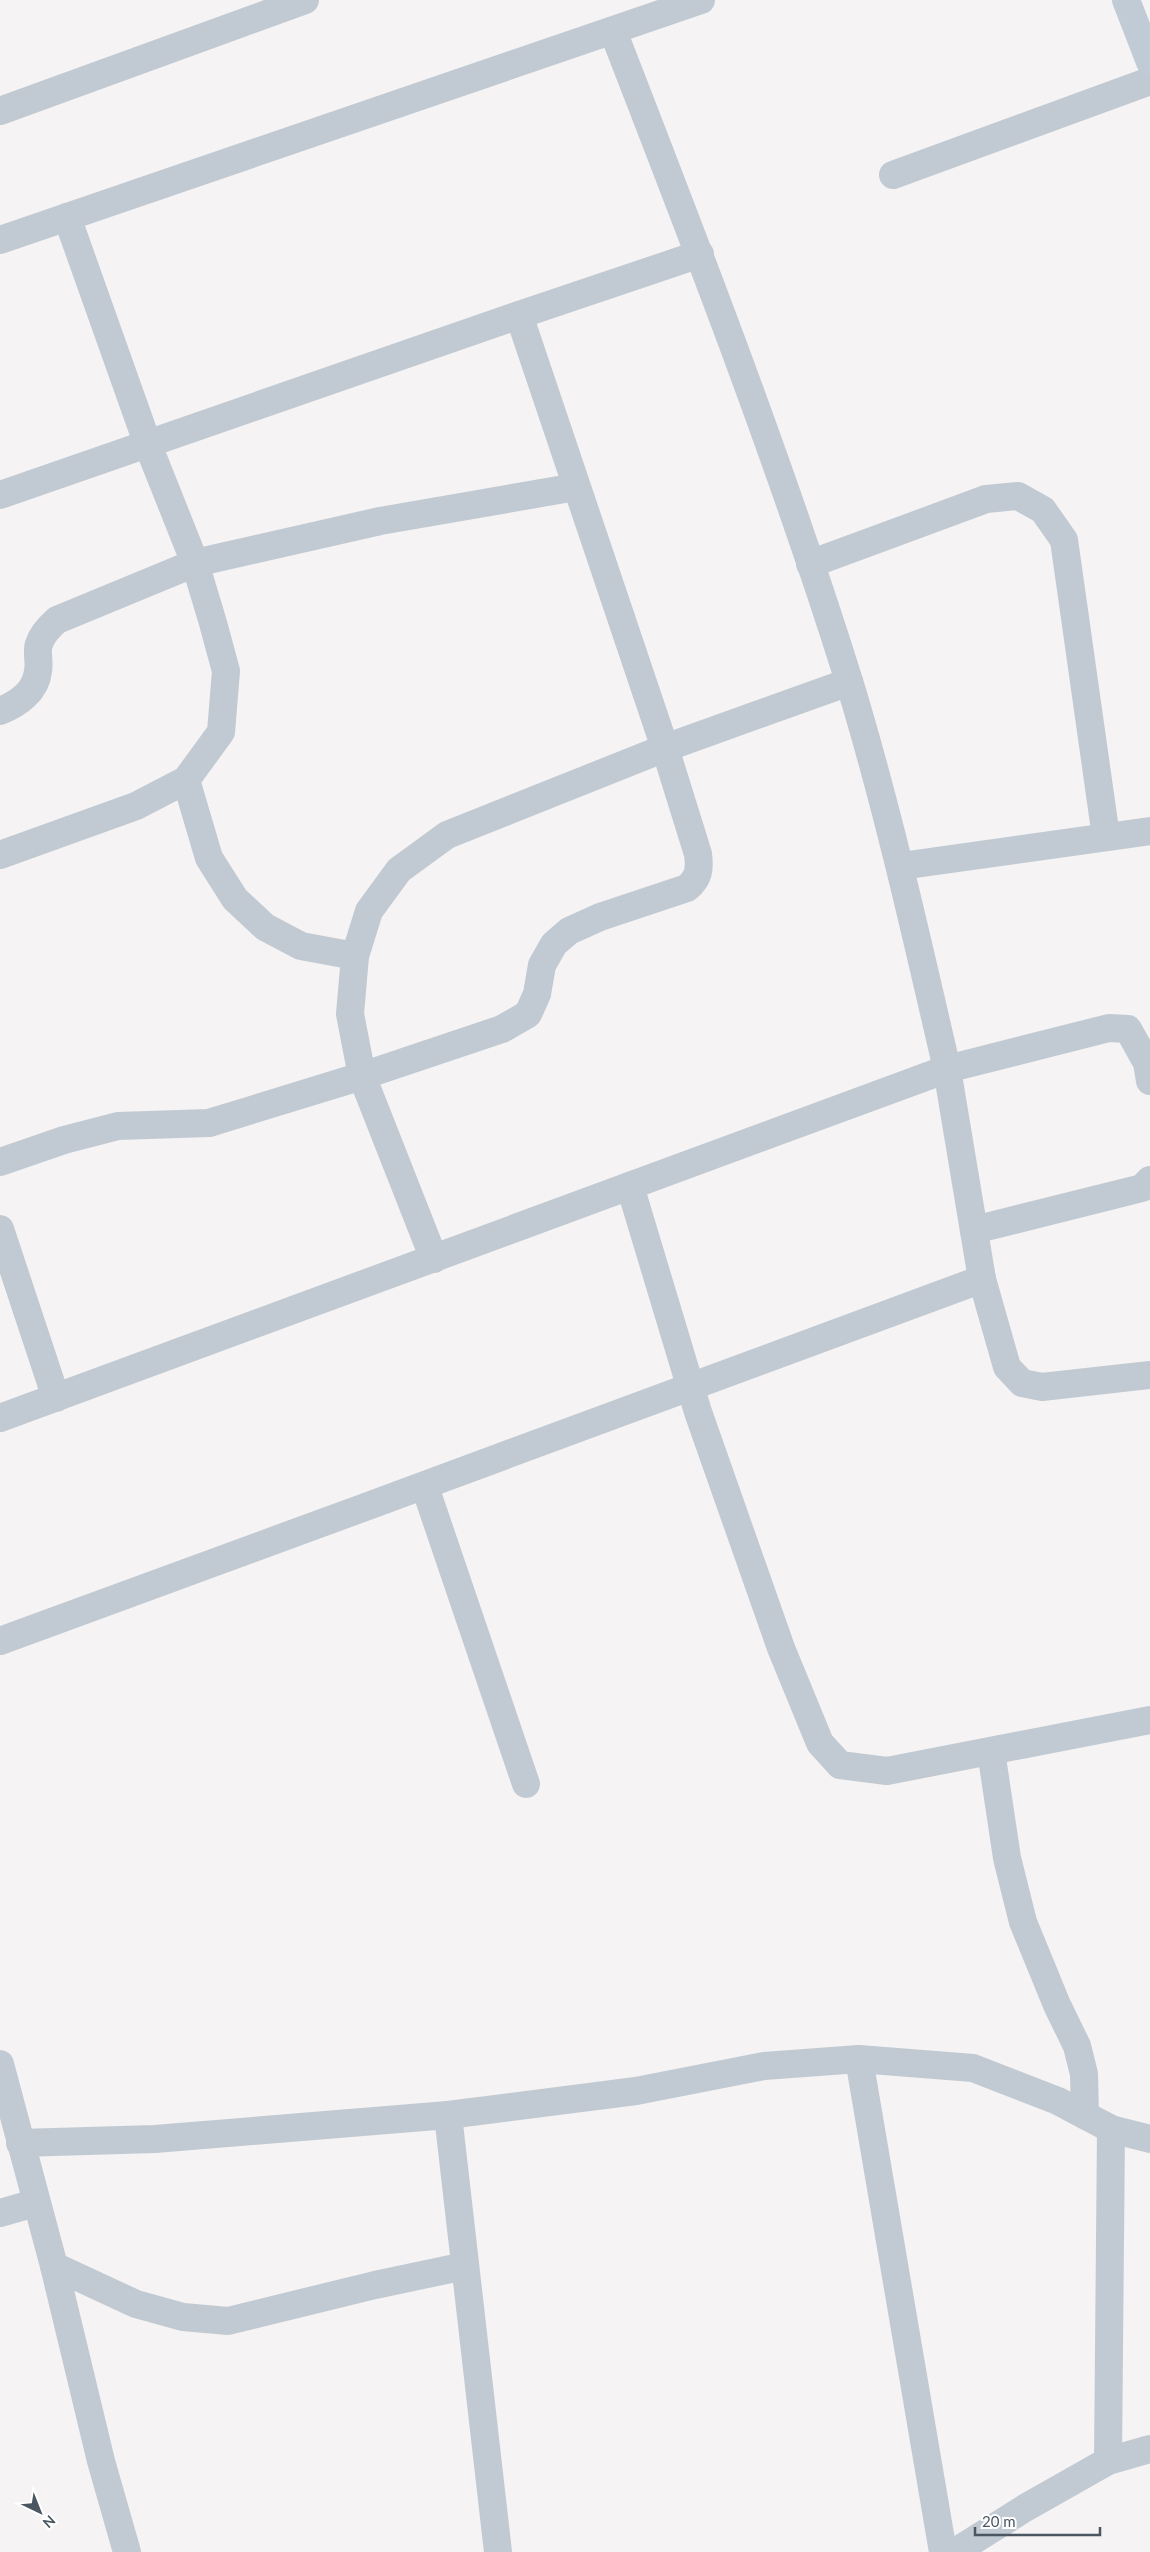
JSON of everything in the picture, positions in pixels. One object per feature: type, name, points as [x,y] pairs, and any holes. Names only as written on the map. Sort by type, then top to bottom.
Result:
[{"type":"street","points":[[0,111],[305,0]]},
{"type":"street","points":[[0,240],[701,0]]},
{"type":"street","points":[[1126,0],[1150,62]]},
{"type":"street","points":[[613,31],[700,254],[810,564],[849,682],[901,866],[947,1069],[982,1279],[1007,1367],[1022,1383],[1042,1388],[1150,1375]]},
{"type":"street","points":[[893,175],[1150,81]]},
{"type":"street","points":[[0,855],[136,806],[186,780],[221,732],[226,671],[195,563],[148,445],[67,217]]},
{"type":"street","points":[[0,495],[700,254]]},
{"type":"street","points":[[0,1162],[64,1140],[118,1126],[209,1123],[362,1076],[502,1029],[528,1014],[538,994],[542,965],[554,944],[569,931],[600,917],[687,888],[695,882],[700,868],[698,854],[665,748],[519,315]]},
{"type":"street","points":[[0,711],[10,707],[30,692],[38,672],[38,646],[44,633],[57,620],[195,563],[380,521],[576,486]]},
{"type":"street","points":[[810,564],[986,499],[1018,496],[1043,510],[1064,540],[1106,837]]},
{"type":"street","points":[[434,1259],[362,1076],[350,1014],[355,956],[369,911],[399,870],[447,835],[665,748],[849,682]]},
{"type":"street","points":[[186,780],[209,858],[235,899],[265,927],[301,946],[355,956]]},
{"type":"street","points":[[901,866],[1150,831]]},
{"type":"street","points":[[0,1418],[947,1069],[1109,1028],[1128,1029],[1147,1063],[1150,1081]]},
{"type":"street","points":[[974,1230],[1142,1188],[1150,1180]]},
{"type":"street","points":[[630,1186],[692,1385],[698,1412],[781,1648],[820,1743],[840,1765],[887,1771],[1150,1720]]},
{"type":"street","points":[[0,1229],[56,1398]]},
{"type":"street","points":[[0,1641],[424,1487],[692,1385],[982,1279]]},
{"type":"street","points":[[424,1487],[526,1784]]},
{"type":"street","points":[[991,1751],[1007,1858],[1021,1913],[1057,2005],[1077,2046],[1084,2074],[1085,2115]]},
{"type":"street","points":[[859,2059],[943,2552]]},
{"type":"street","points":[[20,2143],[155,2139],[448,2115],[636,2091],[764,2066],[859,2059],[973,2068],[1058,2101],[1111,2129],[1150,2139]]},
{"type":"street","points":[[0,2064],[54,2266],[101,2461],[127,2552]]},
{"type":"street","points":[[448,2115],[498,2552]]},
{"type":"street","points":[[1108,2461],[1111,2129]]},
{"type":"street","points":[[0,2213],[36,2203]]},
{"type":"street","points":[[54,2266],[136,2304],[184,2317],[228,2321],[375,2285],[465,2266]]},
{"type":"street","points":[[955,2552],[1025,2508],[1108,2461],[1150,2448]]}]
